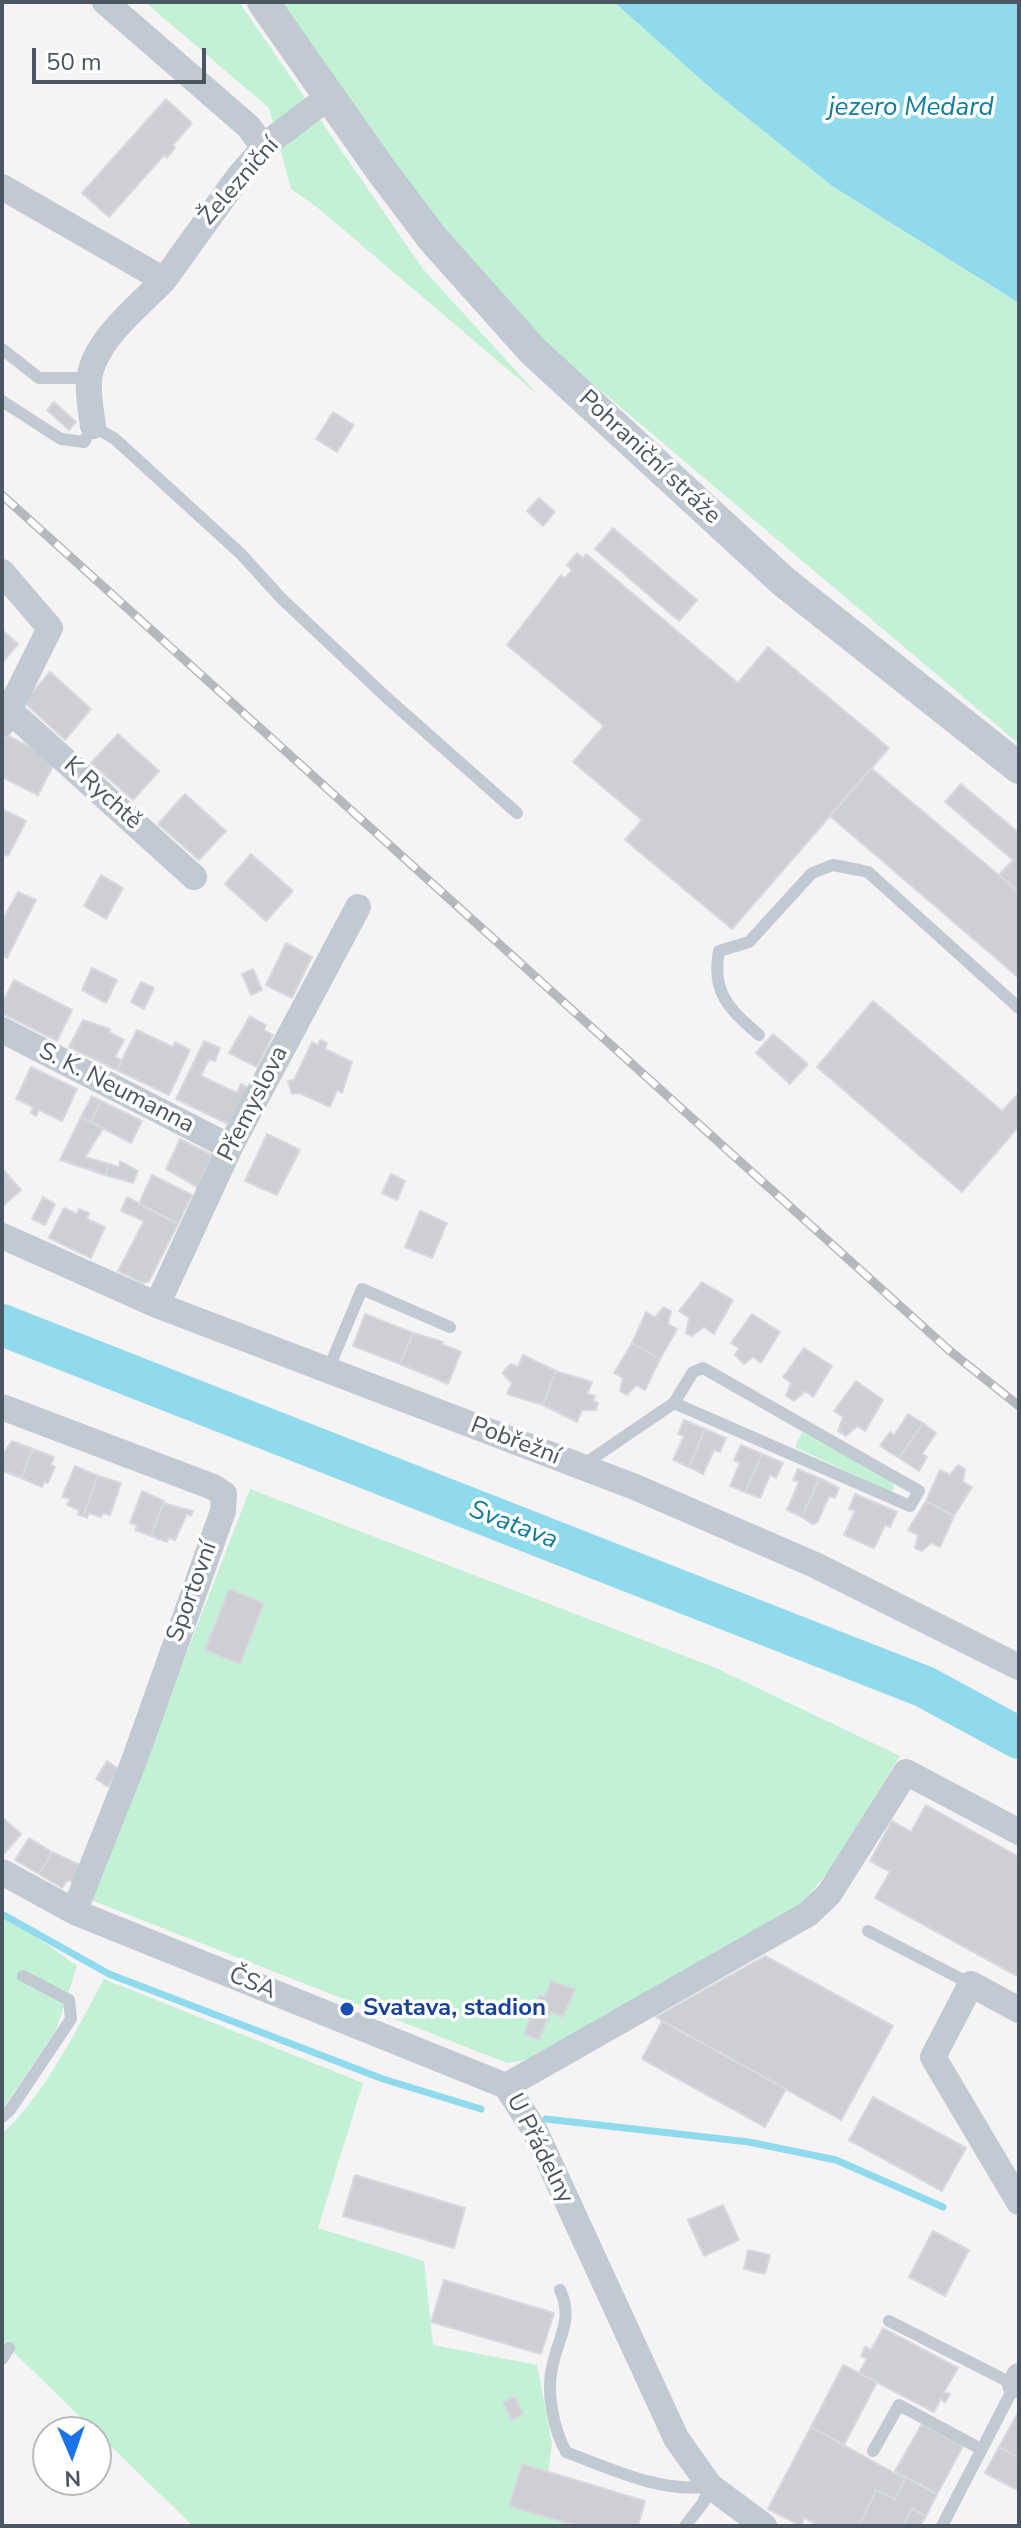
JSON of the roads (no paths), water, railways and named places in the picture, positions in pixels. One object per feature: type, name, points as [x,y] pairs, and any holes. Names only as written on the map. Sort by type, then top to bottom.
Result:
[{"type":"street","points":[[105,2],[249,127],[264,148]]},
{"type":"street","name":"Pohraniční stráže","points":[[263,2],[433,239],[533,351],[784,582],[1019,768]]},
{"type":"street","name":"Železniční","points":[[89,378],[107,341],[164,280],[239,176],[264,148],[330,96]]},
{"type":"street","points":[[2,187],[164,280]]},
{"type":"street","points":[[89,378],[93,426]]},
{"type":"street","name":"K Rychtě","points":[[2,572],[50,628],[6,717],[194,877]]},
{"type":"street","name":"Přemyslova","points":[[157,1305],[230,1147],[358,907]]},
{"type":"street","name":"S. K. Neumanna","points":[[2,1030],[230,1147]]},
{"type":"street","name":"Pobřežní","points":[[2,1236],[157,1305],[580,1467],[815,1565],[1019,1667]]},
{"type":"street","name":"Sportovní","points":[[2,1407],[213,1487],[224,1494],[223,1511],[77,1913]]},
{"type":"street","name":"U Přádelny","points":[[760,2525],[710,2486],[676,2438],[534,2129],[510,2090],[808,1914],[829,1894],[906,1772],[1019,1832]]},
{"type":"street","name":"ČSA","points":[[2,1872],[77,1913],[510,2090]]},
{"type":"street","points":[[1015,2183],[933,2057],[971,1984],[1019,2010]]},
{"type":"lane","points":[[2,349],[39,378],[89,378]]},
{"type":"lane","points":[[2,370],[15,362]]},
{"type":"lane","points":[[2,401],[61,439],[84,442],[93,426],[115,439],[230,544],[281,598],[386,697],[517,813]]},
{"type":"lane","points":[[759,1035],[719,994],[715,970],[719,951],[749,942],[812,873],[833,865],[868,872],[1019,1008]]},
{"type":"lane","points":[[328,1370],[362,1289],[450,1327]]},
{"type":"lane","points":[[580,1467],[674,1403],[693,1372],[703,1368],[919,1491],[910,1506],[674,1403]]},
{"type":"lane","points":[[868,1931],[971,1984]]},
{"type":"lane","points":[[2,2117],[71,2019],[73,2008],[69,2000],[23,1976]]},
{"type":"lane","points":[[560,2290],[568,2308],[550,2383],[558,2437],[566,2452],[670,2487],[689,2490],[710,2486]]},
{"type":"lane","points":[[889,2321],[1017,2380],[942,2526]]},
{"type":"lane","points":[[873,2451],[899,2405],[981,2449]]},
{"type":"lane","points":[[685,2526],[703,2503],[710,2486]]},
{"type":"water","name":"jezero Medard","points":[[614,2],[1019,2],[1019,303],[832,186],[715,92]]},
{"type":"waterway","name":"Svatava","points":[[2,1325],[925,1687],[1019,1738]]},
{"type":"waterway","points":[[2,1914],[109,1974],[383,2079],[481,2109]]},
{"type":"waterway","points":[[546,2119],[749,2142],[836,2160],[943,2207]]},
{"type":"railway","points":[[2,495],[950,1351],[1019,1406]]},
{"type":"place","name":"Svatava, stadion","points":[[347,2009]]}]
